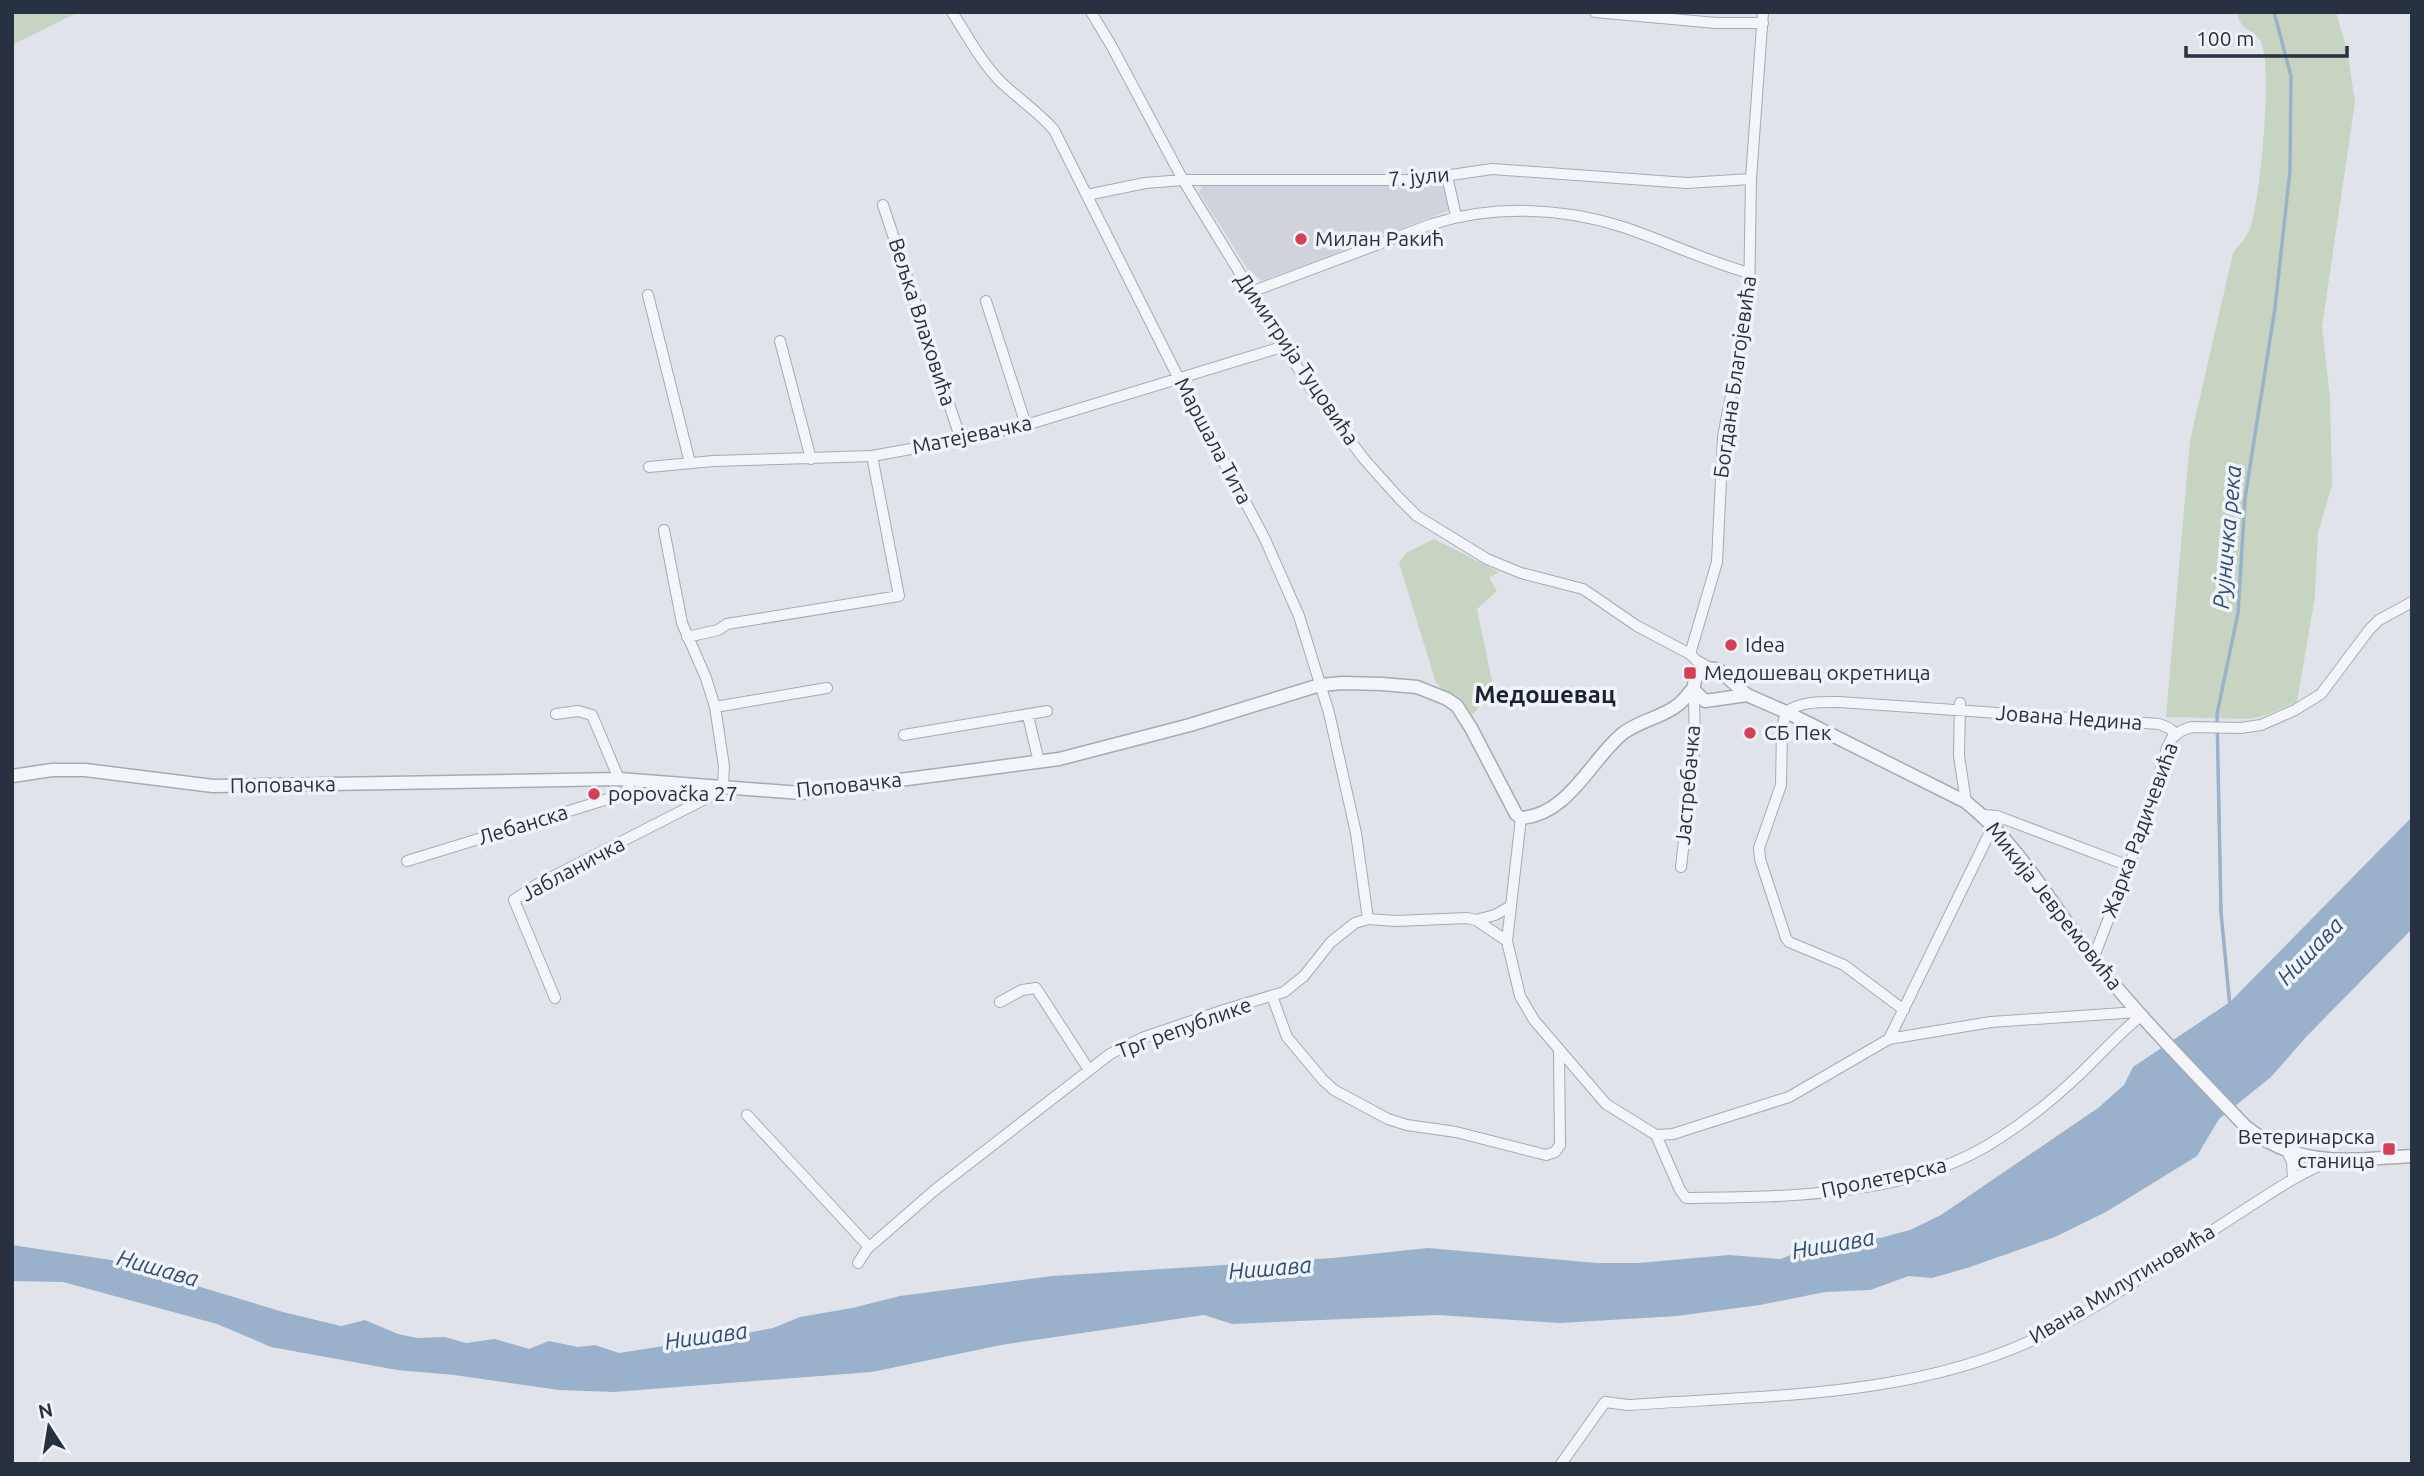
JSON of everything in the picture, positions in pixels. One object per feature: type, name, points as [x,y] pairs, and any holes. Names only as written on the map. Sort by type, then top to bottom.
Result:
[{"type":"street","name":"Маршала Тита","points":[[952,12],[999,81],[1041,114],[1054,131],[1279,568],[1299,616],[1329,713],[1356,833],[1368,919]]},
{"type":"street","name":"Димитрија Туцовића","points":[[1091,12],[1183,180],[1309,386],[1364,459],[1417,516],[1486,559],[1583,589],[1699,664]]},
{"type":"street","points":[[1595,12],[1716,23],[1763,18]]},
{"type":"street","name":"Богдана Благојевића","points":[[1699,664],[1717,562],[1723,437],[1749,302],[1751,179],[1763,18]]},
{"type":"street","name":"7. јули","points":[[1087,195],[1145,183],[1183,180],[1417,180],[1492,169],[1688,183],[1751,179]]},
{"type":"street","points":[[1447,176],[1456,216]]},
{"type":"street","name":"Вељка Влаховића","points":[[883,205],[961,440]]},
{"type":"street","points":[[1251,292],[1456,216],[1495,210],[1524,210],[1597,220],[1749,273]]},
{"type":"street","points":[[648,295],[690,463]]},
{"type":"street","points":[[986,301],[1026,425]]},
{"type":"street","points":[[780,341],[811,459]]},
{"type":"street","name":"Матејевачка","points":[[649,467],[872,456],[961,440],[1026,425],[1285,346]]},
{"type":"street","points":[[687,637],[718,630],[726,624],[899,596],[872,456]]},
{"type":"street","points":[[664,530],[682,623],[706,678],[715,707],[724,766],[723,786]]},
{"type":"street","name":"Жарка Радичевића","points":[[2094,959],[2153,796],[2166,748],[2176,734],[2191,727],[2240,728],[2261,725],[2286,715],[2321,694],[2369,630],[2390,612],[2412,602]]},
{"type":"street","points":[[1697,701],[1694,687],[1699,664],[1719,670],[1726,679],[1727,690],[1721,699]]},
{"type":"street","name":"Микија Јевремовића","points":[[1726,679],[1748,695],[1966,802],[1983,815],[2094,959],[2161,1037],[2246,1127]]},
{"type":"street","name":"Поповачка","points":[[12,776],[52,770],[85,770],[213,786],[624,779],[802,793],[1039,762],[1190,725],[1320,685],[1343,683],[1417,687],[1453,702],[1461,710],[1516,814],[1521,818]]},
{"type":"street","points":[[1679,705],[1694,687]]},
{"type":"street","points":[[715,707],[827,688]]},
{"type":"street","points":[[1748,695],[1679,705],[1628,730],[1560,801],[1538,816],[1521,818],[1507,941],[1521,996],[1534,1020],[1606,1104],[1656,1135],[1673,1134],[1789,1097],[1889,1039],[2003,1020],[2140,1013]]},
{"type":"street","name":"Јастребачка","points":[[1681,867],[1697,701]]},
{"type":"street","name":"Јована Недина","points":[[1786,712],[1798,705],[1819,702],[1960,706],[2159,724],[2176,734]]},
{"type":"street","points":[[1960,706],[1959,756],[1966,802]]},
{"type":"street","points":[[556,714],[578,711],[592,715],[624,779]]},
{"type":"street","points":[[904,735],[1047,711]]},
{"type":"street","points":[[1786,712],[1782,729],[1781,785],[1759,848],[1760,859],[1782,927],[1789,942],[1844,965],[1904,1010]]},
{"type":"street","points":[[1028,716],[1039,762]]},
{"type":"street","name":"Лебанска","points":[[407,861],[624,794],[628,790],[624,779]]},
{"type":"street","name":"Јабланичка","points":[[555,998],[513,900],[536,885],[715,794],[723,786]]},
{"type":"street","points":[[1983,815],[1997,817],[2129,866]]},
{"type":"street","points":[[1889,1039],[1993,827]]},
{"type":"street","points":[[1368,919],[1455,917],[1476,920],[1495,915],[1511,906]]},
{"type":"street","name":"Трг републике","points":[[858,1263],[869,1247],[946,1181],[1110,1055],[1142,1038],[1272,996],[1294,986],[1342,932],[1368,919]]},
{"type":"street","points":[[1476,920],[1507,941]]},
{"type":"street","points":[[1000,1002],[1022,990],[1036,988],[1088,1070]]},
{"type":"street","points":[[1272,996],[1287,1037],[1334,1090],[1388,1119],[1407,1125],[1456,1132],[1546,1155],[1555,1152],[1560,1145],[1559,1050]]},
{"type":"street","name":"Пролетерска","points":[[1656,1135],[1680,1191],[1686,1198],[1836,1191],[1915,1175],[1954,1163],[2004,1136],[2080,1074],[2140,1013]]},
{"type":"street","points":[[747,1115],[869,1247]]},
{"type":"street","name":"Ивана Милутиновића","points":[[2246,1127],[2263,1140],[2288,1153],[2333,1160],[2412,1156]]},
{"type":"street","points":[[2288,1153],[2292,1162],[2293,1179]]},
{"type":"street","name":"Ивана Милутиновића","points":[[1561,1464],[1605,1402],[1628,1405],[1873,1387],[1969,1364],[2012,1349],[2053,1329],[2293,1179],[2333,1160]]},
{"type":"shaded area","name":"Милан Ракић","points":[[1443,183],[1450,210],[1262,281],[1247,268],[1199,192],[1202,186]]},
{"type":"green space","points":[[12,12],[79,12],[12,45]]},
{"type":"green space","points":[[2237,12],[2336,12],[2347,50],[2355,102],[2322,327],[2330,398],[2332,485],[2318,533],[2315,596],[2297,702],[2251,719],[2166,717],[2190,441],[2233,253],[2246,237],[2255,211],[2261,161],[2266,102],[2264,53],[2260,40],[2244,27]]},
{"type":"green space","points":[[1434,539],[1499,572],[1489,578],[1497,591],[1477,609],[1494,691],[1472,715],[1436,683],[1399,563],[1406,553]]},
{"type":"water","name":"Нишава","points":[[2412,817],[2412,929],[2307,1036],[2271,1077],[2219,1119],[2197,1156],[2106,1212],[2055,1237],[1967,1268],[1932,1278],[1909,1276],[1870,1290],[1825,1292],[1760,1305],[1677,1316],[1560,1323],[1437,1315],[1232,1324],[1204,1315],[1001,1345],[872,1372],[614,1392],[559,1390],[397,1370],[271,1347],[217,1324],[63,1282],[12,1281],[12,1245],[111,1260],[283,1312],[341,1326],[365,1320],[398,1334],[417,1338],[445,1337],[466,1343],[495,1339],[529,1349],[549,1341],[578,1347],[595,1345],[619,1353],[702,1340],[716,1345],[731,1336],[773,1328],[800,1317],[900,1296],[1052,1276],[1333,1258],[1428,1248],[1597,1263],[1638,1263],[1729,1255],[1781,1259],[1809,1247],[1829,1255],[1845,1240],[1880,1238],[1910,1230],[1941,1215],[2098,1108],[2124,1085],[2133,1067],[2230,1002]]},
{"type":"waterway","name":"Рујничка река","points":[[2230,1007],[2221,912],[2217,714],[2238,613],[2245,498],[2275,308],[2290,170],[2291,76],[2274,12]]},
{"type":"place","name":"Милан Ракић","points":[[1301,239]]},
{"type":"place","name":"Idea","points":[[1731,645]]},
{"type":"place","name":"Медошевац окретница","points":[[1690,673]]},
{"type":"place","name":"СБ Пек","points":[[1750,733]]},
{"type":"place","name":"popovačka 27","points":[[594,794]]},
{"type":"place","name":"Ветеринарска станица","points":[[2389,1149]]},
{"type":"district","name":"Медошевац","points":[[1545,695]]}]
